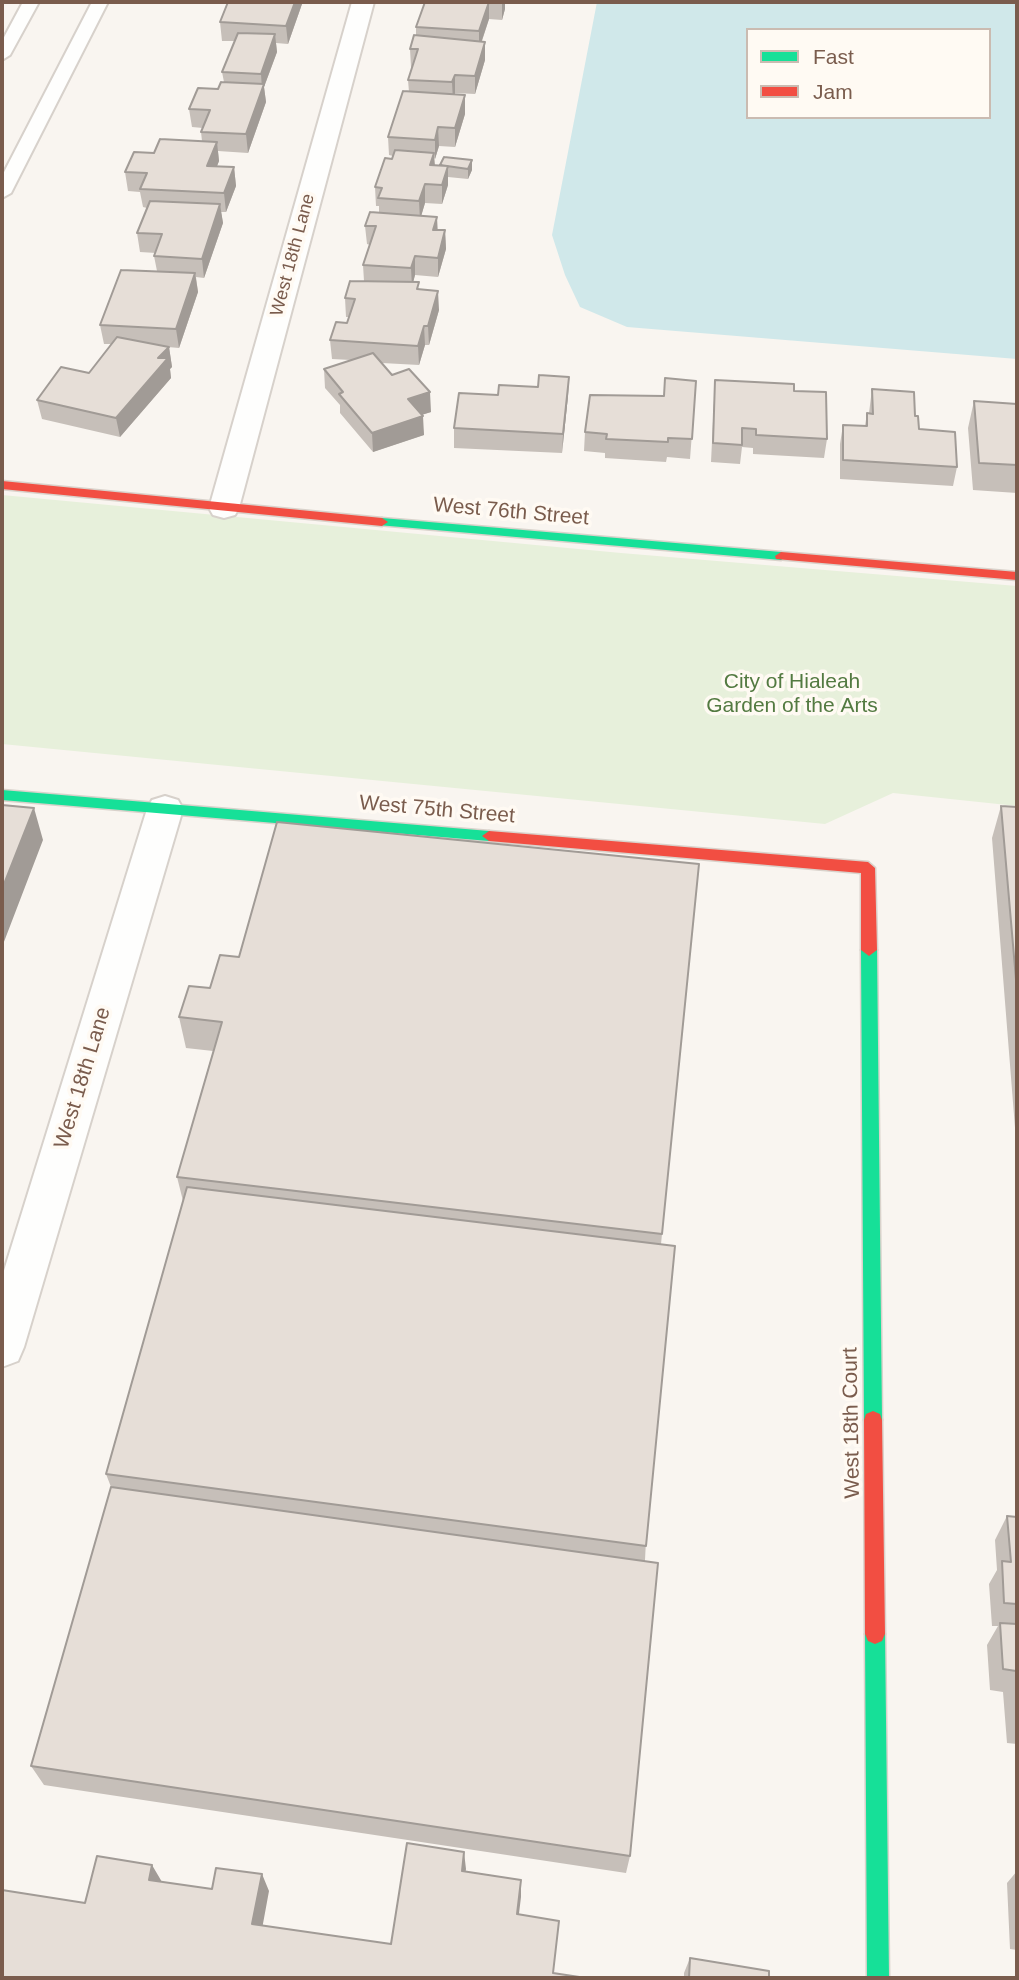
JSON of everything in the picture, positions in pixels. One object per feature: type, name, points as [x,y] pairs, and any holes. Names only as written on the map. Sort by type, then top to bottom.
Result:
[{"type":"street","name":"West 18th Lane","points":[[224,508],[362,2]]},
{"type":"street","name":"West 76th Street","points":[[2,485],[224,508],[1017,576]]},
{"type":"street","name":"West 75th Street","points":[[2,795],[868,868]]},
{"type":"street","name":"West 18th Lane","points":[[2,1347],[165,809]]},
{"type":"street","name":"West 18th Court","points":[[868,868],[878,1978]]},
{"type":"lane","points":[[2,55],[31,2]]},
{"type":"lane","points":[[2,193],[100,2]]},
{"type":"green space","name":"City of Hialeah Garden of the Arts","points":[[2,495],[621,553],[1017,586],[1017,806],[893,793],[825,824],[2,744]]},
{"type":"water","points":[[597,2],[1017,2],[1017,359],[627,327],[580,307],[565,275],[552,235]]},
{"type":"building","points":[[228,2],[295,2],[286,26],[220,22]]},
{"type":"building","points":[[425,2],[489,2],[479,31],[416,27]]},
{"type":"building","points":[[238,33],[275,34],[261,74],[222,72]]},
{"type":"building","points":[[414,35],[485,42],[475,76],[455,75],[452,82],[408,80],[418,49],[410,49]]},
{"type":"building","points":[[221,82],[264,84],[246,134],[201,132],[210,110],[189,109],[198,88],[218,89]]},
{"type":"building","points":[[403,91],[465,95],[455,128],[438,127],[435,140],[388,137]]},
{"type":"building","points":[[160,139],[217,142],[207,166],[234,167],[224,193],[140,189],[147,173],[125,172],[134,152],[154,153]]},
{"type":"building","points":[[395,150],[434,153],[430,165],[448,166],[442,185],[425,184],[419,201],[378,198],[382,188],[375,187],[385,158],[392,159]]},
{"type":"building","points":[[444,157],[472,160],[468,169],[440,165]]},
{"type":"building","points":[[150,201],[220,204],[202,259],[154,256],[162,234],[137,233]]},
{"type":"building","points":[[370,212],[437,217],[433,230],[445,230],[438,258],[415,256],[411,268],[363,265],[376,226],[365,226]]},
{"type":"building","points":[[121,270],[195,273],[176,329],[100,325]]},
{"type":"building","points":[[350,281],[419,282],[417,289],[438,291],[428,326],[424,326],[418,346],[330,340],[336,322],[347,323],[355,299],[345,298]]},
{"type":"building","points":[[117,337],[169,347],[158,358],[168,358],[116,418],[37,400],[61,367],[89,373]]},
{"type":"building","points":[[373,353],[392,375],[409,369],[430,392],[408,399],[423,416],[372,433],[339,394],[343,392],[324,369]]},
{"type":"building","points":[[539,375],[569,377],[563,434],[454,428],[459,393],[498,395],[499,385],[538,387]]},
{"type":"building","points":[[665,378],[696,381],[692,439],[668,438],[668,442],[606,439],[607,434],[585,432],[590,395],[664,396]]},
{"type":"building","points":[[715,380],[794,384],[794,391],[826,392],[827,439],[756,435],[756,429],[742,428],[742,445],[713,443]]},
{"type":"building","points":[[872,389],[914,392],[915,416],[918,416],[919,429],[955,432],[957,467],[843,460],[843,425],[867,426],[867,413],[873,414]]},
{"type":"building","points":[[974,401],[1017,404],[1017,465],[979,463]]},
{"type":"building","points":[[2,805],[34,808],[2,889]]},
{"type":"building","points":[[1001,806],[1017,807],[1017,991]]},
{"type":"building","points":[[277,822],[699,864],[662,1234],[177,1177],[222,1022],[179,1017],[189,986],[210,988],[220,955],[239,957]]},
{"type":"building","points":[[187,1187],[675,1246],[646,1546],[106,1474]]},
{"type":"building","points":[[111,1487],[658,1563],[630,1856],[31,1766]]},
{"type":"building","points":[[1007,1516],[1017,1517],[1017,1604],[1004,1603],[1002,1561],[1011,1562]]},
{"type":"building","points":[[1000,1623],[1017,1624],[1017,1681],[1016,1671],[1003,1669]]},
{"type":"building","points":[[407,1843],[464,1852],[462,1871],[521,1880],[517,1914],[559,1921],[553,1973],[586,1978],[2,1978],[2,1890],[85,1903],[97,1856],[152,1865],[149,1880],[212,1889],[216,1868],[262,1874],[252,1924],[391,1944]]},
{"type":"building","points":[[690,1958],[769,1971],[769,1978],[689,1978]]},
{"type":"traffic: fast","points":[[382,522],[781,556]]},
{"type":"traffic: fast","points":[[2,795],[489,836]]},
{"type":"traffic: fast","points":[[869,950],[873,1420]]},
{"type":"traffic: fast","points":[[875,1634],[878,1978]]},
{"type":"traffic: jam","points":[[2,485],[382,522]]},
{"type":"traffic: jam","points":[[781,556],[1017,576]]},
{"type":"traffic: jam","points":[[489,836],[868,868],[869,950]]},
{"type":"traffic: jam","points":[[873,1420],[875,1634]]}]
